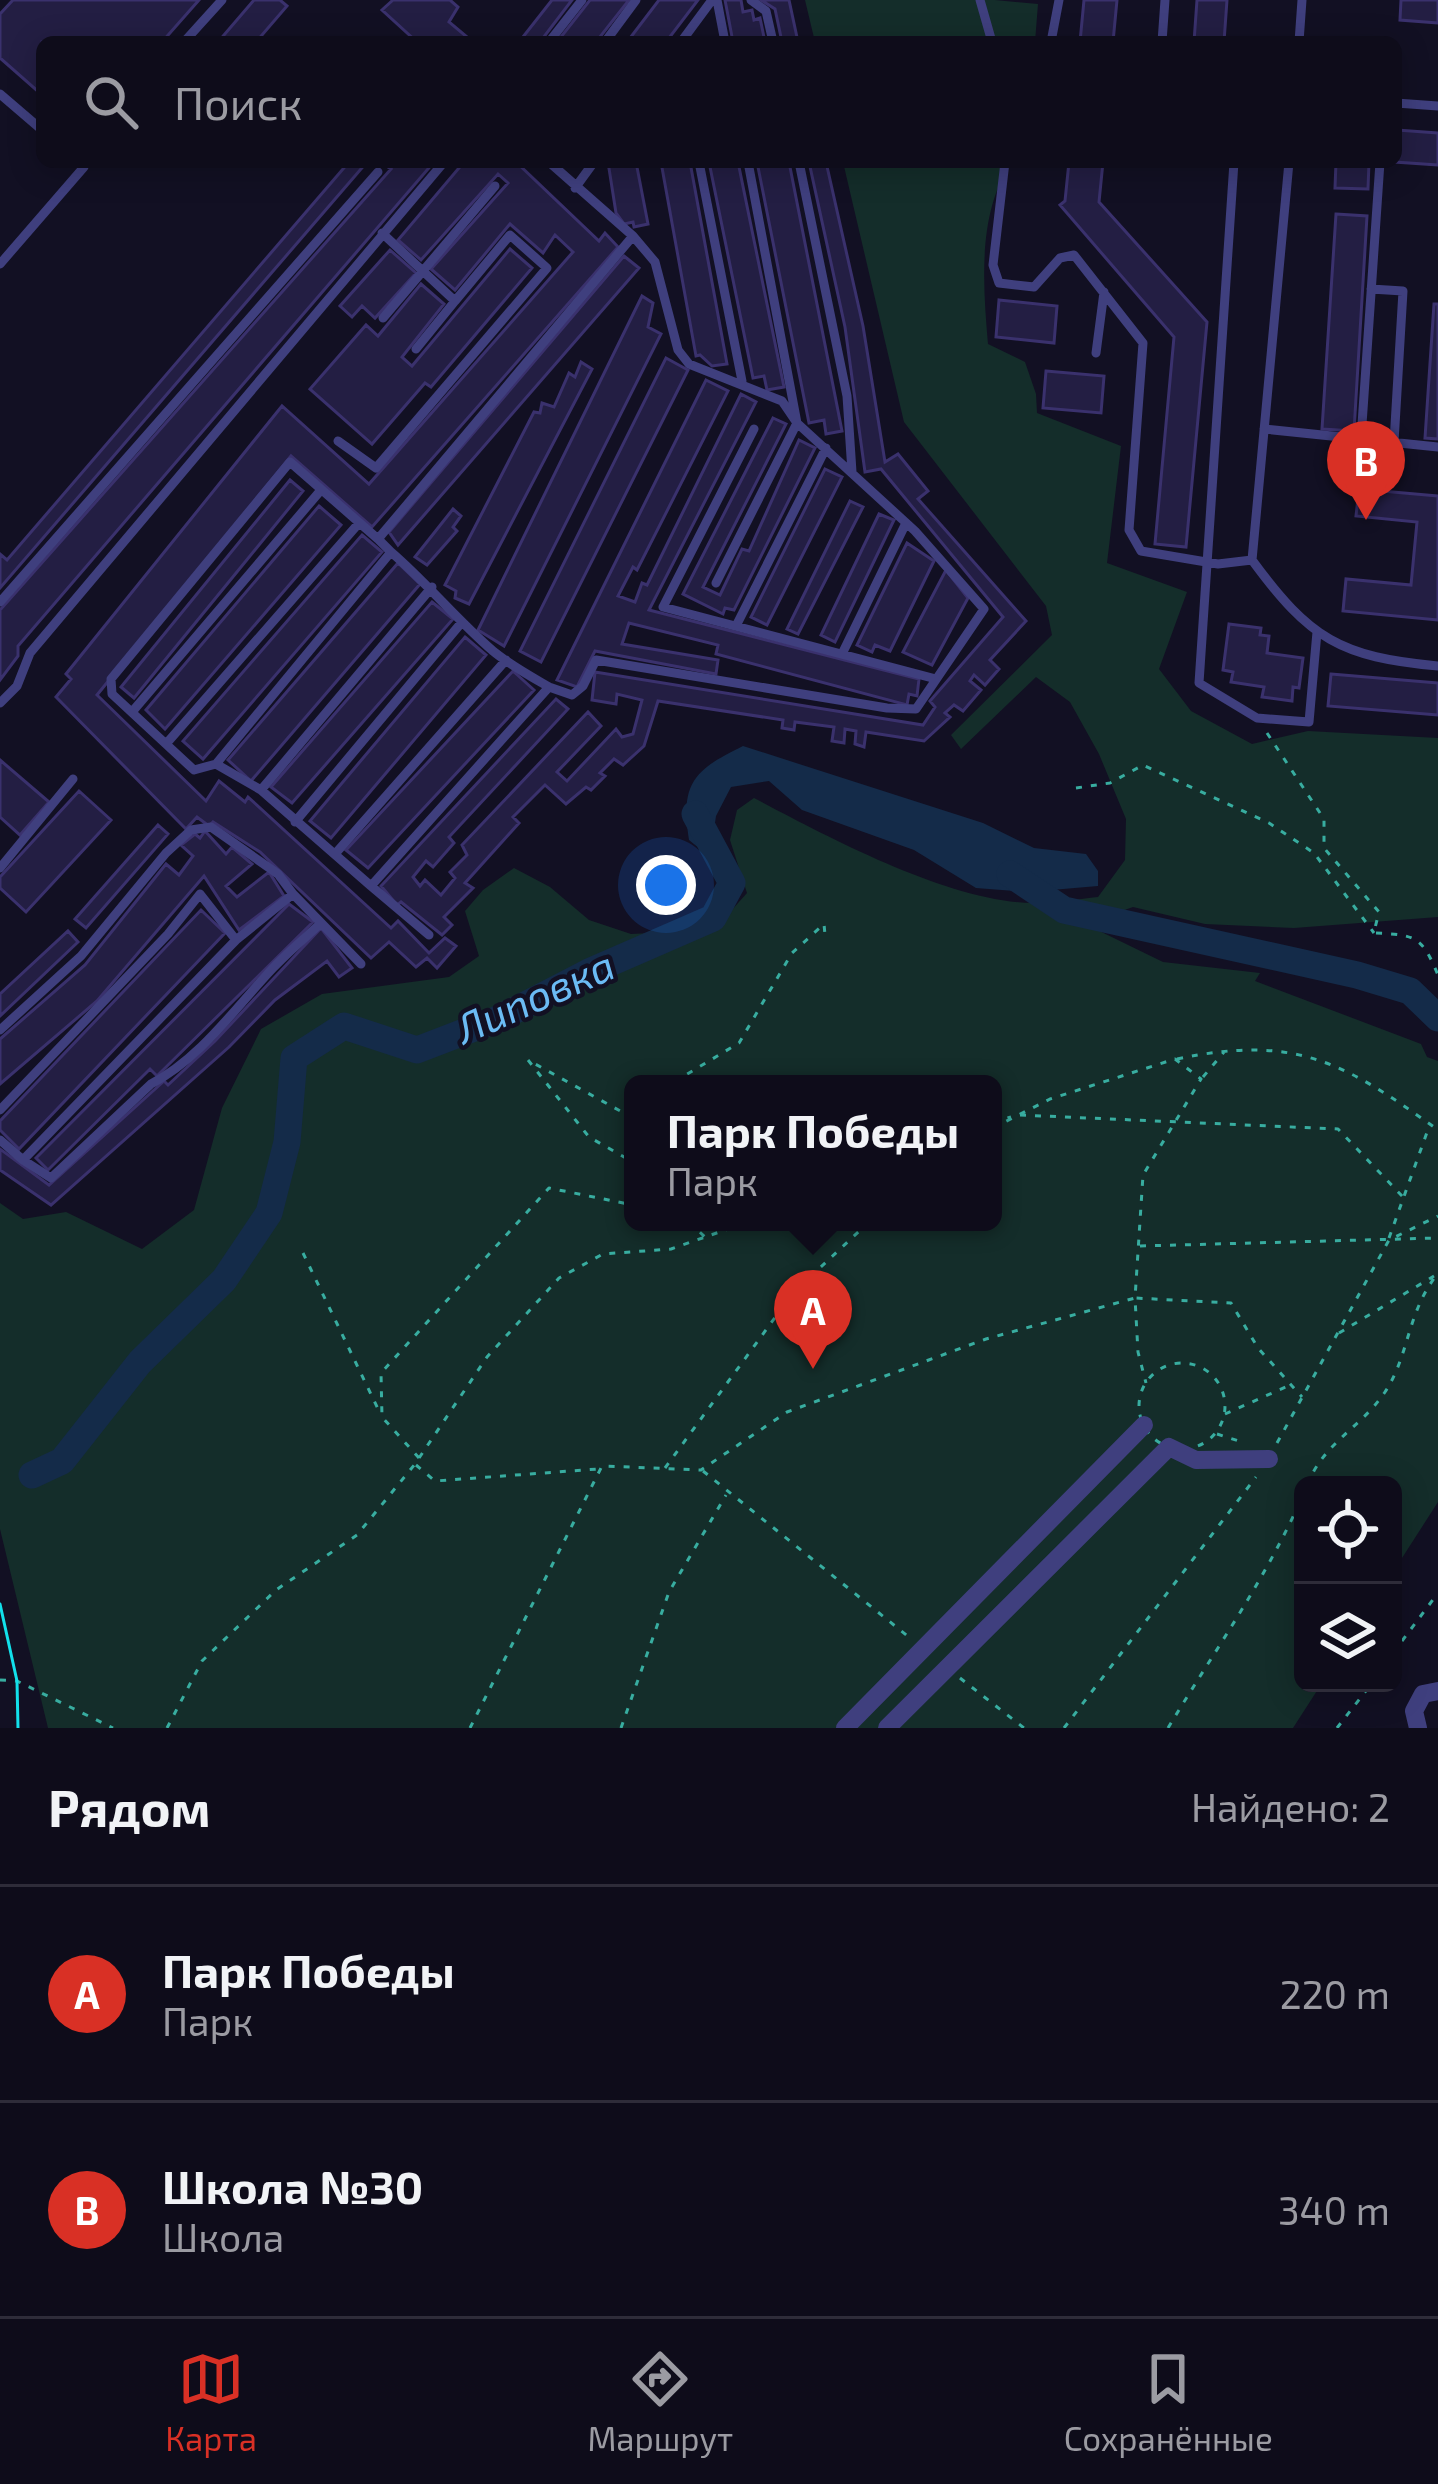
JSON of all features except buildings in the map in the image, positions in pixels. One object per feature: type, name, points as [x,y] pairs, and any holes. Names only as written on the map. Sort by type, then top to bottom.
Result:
[{"type":"street","points":[[845,1728],[1144,1425]]},
{"type":"street","points":[[887,1728],[1169,1447],[1196,1460],[1269,1459]]},
{"type":"street","points":[[1418,1728],[1414,1711],[1423,1694],[1438,1691]]},
{"type":"lane","points":[[189,36],[222,0]]},
{"type":"lane","points":[[554,36],[582,0]]},
{"type":"lane","points":[[609,36],[636,0]]},
{"type":"lane","points":[[686,36],[715,0]]},
{"type":"lane","points":[[715,0],[724,36]]},
{"type":"lane","points":[[751,0],[766,11],[772,36]]},
{"type":"lane","points":[[980,0],[990,36]]},
{"type":"lane","points":[[1053,36],[1059,0]]},
{"type":"lane","points":[[1162,36],[1165,0]]},
{"type":"lane","points":[[1299,36],[1302,0]]},
{"type":"lane","points":[[0,94],[36,125]]},
{"type":"lane","points":[[1402,104],[1438,106]]},
{"type":"lane","points":[[0,264],[81,168]]},
{"type":"lane","points":[[0,703],[16,686],[30,653],[439,168]]},
{"type":"lane","points":[[391,552],[216,764],[194,770],[112,694],[111,679],[290,462],[432,587],[462,622],[506,660],[548,687],[572,695],[583,686],[596,661],[916,710],[983,609],[906,523],[797,423],[782,401],[689,364],[678,350],[655,262],[633,236],[555,168]]},
{"type":"lane","points":[[575,188],[590,168]]},
{"type":"lane","points":[[700,168],[742,381]]},
{"type":"lane","points":[[716,583],[797,423],[749,168]]},
{"type":"lane","points":[[800,168],[847,396],[852,472]]},
{"type":"lane","points":[[1004,168],[993,265],[999,283],[1034,287],[1060,258],[1074,255],[1143,343],[1129,530],[1141,550],[1207,562],[1252,560]]},
{"type":"lane","points":[[1234,168],[1199,683],[1257,718],[1309,722],[1317,632]]},
{"type":"lane","points":[[1288,168],[1252,560],[1282,601],[1317,632],[1380,660],[1438,666]]},
{"type":"lane","points":[[1361,439],[1379,168]]},
{"type":"lane","points":[[0,602],[378,172]]},
{"type":"lane","points":[[383,318],[495,186]]},
{"type":"lane","points":[[382,233],[455,302]]},
{"type":"lane","points":[[338,441],[376,468],[548,268],[510,235],[416,349]]},
{"type":"lane","points":[[378,539],[633,236]]},
{"type":"lane","points":[[1371,289],[1402,291],[1394,442]]},
{"type":"lane","points":[[1096,353],[1104,292]]},
{"type":"lane","points":[[754,429],[663,607],[937,680]]},
{"type":"lane","points":[[1264,429],[1438,447]]},
{"type":"lane","points":[[736,626],[826,448]]},
{"type":"lane","points":[[132,712],[321,490]]},
{"type":"lane","points":[[166,744],[359,523]]},
{"type":"lane","points":[[842,654],[906,523]]},
{"type":"lane","points":[[261,790],[432,587]]},
{"type":"lane","points":[[295,821],[462,622]]},
{"type":"lane","points":[[334,854],[506,660]]},
{"type":"lane","points":[[371,886],[548,687]]},
{"type":"lane","points":[[216,764],[261,790],[429,934]]},
{"type":"lane","points":[[0,868],[73,779]]},
{"type":"lane","points":[[0,1030],[81,956],[166,853],[191,830],[211,827],[278,874],[361,964]]},
{"type":"lane","points":[[0,1109],[168,934],[200,894],[236,940]]},
{"type":"lane","points":[[23,1160],[236,940],[292,894]]},
{"type":"lane","points":[[0,1141],[51,1178],[151,1084],[170,1075],[214,1034],[321,923]]},
{"type":"path","points":[[1257,718],[1324,819],[1324,848],[1379,912],[1374,933]]},
{"type":"path","points":[[1076,788],[1111,783],[1143,765],[1268,823],[1314,853],[1374,933]]},
{"type":"path","points":[[686,1075],[739,1043],[792,953],[824,924],[825,935]]},
{"type":"path","points":[[1374,933],[1408,934],[1426,946],[1438,975]]},
{"type":"path","points":[[1146,1383],[1138,1352],[1135,1298],[1142,1175],[1201,1079],[1225,1050]]},
{"type":"path","points":[[1002,1121],[1050,1099],[1175,1059],[1225,1050],[1288,1051],[1351,1071],[1438,1130]]},
{"type":"path","points":[[1175,1059],[1201,1079]]},
{"type":"path","points":[[624,1113],[528,1060],[589,1137],[624,1157]]},
{"type":"path","points":[[1018,1115],[1338,1129],[1403,1197]]},
{"type":"path","points":[[1388,1240],[1430,1124]]},
{"type":"path","points":[[382,1418],[381,1373],[548,1188],[624,1203]]},
{"type":"path","points":[[699,1231],[705,1237]]},
{"type":"path","points":[[167,1728],[202,1660],[276,1589],[357,1534],[417,1461],[487,1358],[559,1278],[603,1254],[671,1249],[722,1231]]},
{"type":"path","points":[[665,1468],[793,1293],[859,1231]]},
{"type":"path","points":[[1138,1246],[1438,1238]]},
{"type":"path","points":[[303,1252],[382,1418],[435,1481],[602,1466],[701,1470],[787,1412],[986,1340],[1135,1298],[1231,1303],[1258,1348],[1302,1397]]},
{"type":"path","points":[[1338,1334],[1437,1274]]},
{"type":"path","points":[[1312,1476],[1330,1445],[1366,1415],[1385,1391],[1399,1363],[1414,1309],[1437,1274]]},
{"type":"path","points":[[1195,1365],[1217,1381],[1223,1394],[1224,1415],[1215,1433],[1192,1448],[1169,1447],[1153,1437],[1144,1425],[1140,1396],[1146,1383],[1168,1366],[1195,1365]]},
{"type":"path","points":[[1224,1415],[1291,1385]]},
{"type":"path","points":[[470,1728],[599,1469]]},
{"type":"path","points":[[701,1470],[923,1648]]},
{"type":"path","points":[[621,1728],[669,1592],[728,1493]]},
{"type":"path","points":[[1168,1728],[1244,1612],[1294,1513]]},
{"type":"path","points":[[1402,1641],[1438,1593]]},
{"type":"path","points":[[947,1668],[1024,1728]]},
{"type":"path","points":[[0,1680],[17,1681],[113,1728]]},
{"type":"path","points":[[1337,1728],[1365,1692]]},
{"type":"green space","points":[[805,0],[1038,4],[1035,36],[814,36]]},
{"type":"green space","points":[[844,168],[1009,168],[993,203],[985,250],[988,344],[1025,362],[1037,413],[1121,446],[1107,563],[1187,592],[1159,669],[1191,711],[1252,744],[1308,731],[1438,738],[1438,917],[1294,928],[1205,924],[1133,907],[1085,924],[1163,962],[1260,973],[1255,981],[1421,1044],[1427,1057],[1438,1061],[1438,1502],[1402,1558],[1402,1476],[1294,1476],[1294,1692],[1316,1692],[1293,1728],[48,1728],[0,1529],[0,1203],[23,1219],[66,1212],[142,1249],[194,1210],[222,1108],[261,1029],[322,994],[449,977],[479,956],[465,911],[483,890],[514,868],[550,887],[589,920],[631,934],[714,930],[747,893],[730,840],[737,810],[754,798],[890,865],[964,892],[1041,903],[1098,897],[1125,860],[1126,819],[1099,754],[1070,702],[1036,677],[961,749],[951,735],[1052,635],[1046,606],[904,422]]},
{"type":"water","points":[[743,746],[983,823],[1034,848],[1086,854],[1098,871],[1098,886],[1028,892],[976,888],[914,850],[802,810],[769,781],[731,787],[716,816],[710,857],[689,840],[689,792],[702,771]]},
{"type":"waterway","name":"Липовка","points":[[32,1475],[62,1461],[140,1362],[224,1280],[269,1213],[287,1142],[294,1058],[344,1026],[417,1050],[498,1019],[589,972],[713,918],[732,883],[695,814]]},
{"type":"waterway","name":"Липовка","points":[[1010,874],[1064,910],[1357,975],[1410,991],[1438,1018]]},
{"type":"tram line","points":[[0,1604],[17,1681],[18,1728]]},
{"type":"place","name":"Школа №30","points":[[1366,520]]},
{"type":"place","name":"Парк Победы","points":[[813,1369]]}]
